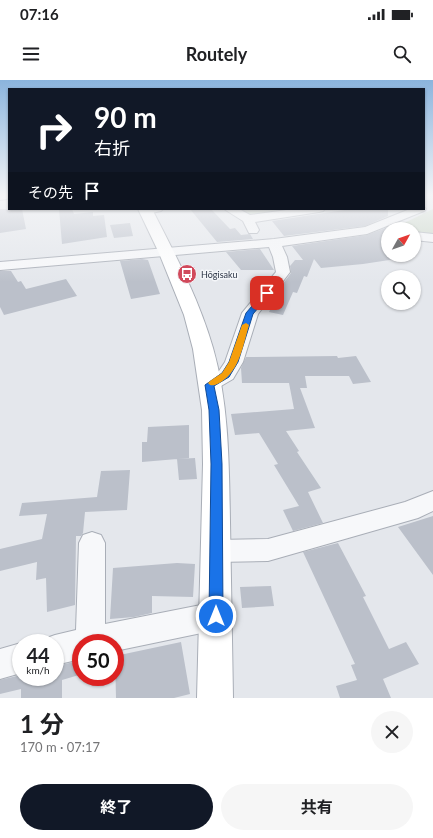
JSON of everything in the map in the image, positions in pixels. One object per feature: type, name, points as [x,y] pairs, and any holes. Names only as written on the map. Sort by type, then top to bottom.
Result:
[{"type":"main road","points":[[156,225],[193,315],[203,349],[214,410],[217,551],[215,698]]},
{"type":"street","points":[[210,385],[226,375],[234,362],[250,313],[283,272],[280,258],[252,225]]},
{"type":"street","points":[[0,266],[267,244],[381,228]]},
{"type":"street","points":[[421,237],[433,238]]},
{"type":"street","points":[[217,551],[268,550],[409,511],[433,501]]},
{"type":"street","points":[[86,634],[92,543]]},
{"type":"street","points":[[124,635],[216,616]]},
{"type":"street","points":[[0,664],[12,661]]},
{"type":"green space","points":[[421,225],[433,225],[433,238],[421,234]]},
{"type":"building","points":[[0,225],[25,225],[26,229],[0,233]]},
{"type":"building","points":[[60,225],[105,225],[107,237],[62,244]]},
{"type":"building","points":[[110,225],[130,225],[133,236],[114,238]]},
{"type":"building","points":[[203,225],[226,225],[230,229],[235,228],[241,235],[250,234],[253,239],[217,242]]},
{"type":"building","points":[[275,225],[368,225],[365,226],[284,236]]},
{"type":"building","points":[[381,230],[381,261],[321,268],[314,259],[307,277],[304,276],[297,293],[293,292],[283,315],[269,312],[282,285],[291,273],[290,266],[295,260],[303,260],[292,246],[367,235]]},
{"type":"building","points":[[260,249],[274,270],[241,270],[226,252]]},
{"type":"building","points":[[142,259],[148,260],[160,294],[131,299],[120,261]]},
{"type":"building","points":[[0,271],[11,271],[18,282],[21,281],[26,289],[66,279],[77,296],[4,315],[0,307]]},
{"type":"building","points":[[337,356],[338,358],[356,356],[371,382],[353,384],[349,376],[305,376],[307,388],[300,388],[315,428],[286,431],[299,451],[297,452],[321,488],[308,492],[323,523],[293,531],[283,510],[299,506],[274,465],[278,464],[259,433],[235,435],[231,414],[294,409],[289,383],[242,383],[241,368],[246,357]]},
{"type":"building","points":[[189,425],[189,458],[142,462],[142,442],[147,442],[148,427]]},
{"type":"building","points":[[195,458],[197,479],[179,480],[177,459]]},
{"type":"building","points":[[130,470],[127,510],[85,512],[83,533],[81,536],[76,536],[75,605],[47,612],[46,578],[36,580],[37,562],[0,571],[0,549],[42,539],[47,514],[19,516],[22,503],[97,497],[101,471]]},
{"type":"building","points":[[433,516],[433,575],[398,527]]},
{"type":"building","points":[[338,543],[366,596],[363,597],[389,649],[406,642],[419,664],[383,679],[391,698],[340,698],[336,686],[357,680],[351,665],[355,664],[303,552]]},
{"type":"building","points":[[177,563],[195,564],[193,597],[152,596],[152,613],[134,617],[110,619],[113,568]]},
{"type":"building","points":[[271,586],[274,606],[242,608],[240,587]]},
{"type":"building","points":[[181,642],[190,694],[174,698],[116,698],[116,686],[124,686],[124,654]]},
{"type":"building","points":[[72,662],[72,677],[64,679],[64,664]]},
{"type":"building","points":[[12,677],[12,686],[62,686],[62,698],[21,698],[21,689],[0,694],[0,680]]},
{"type":"slow traffic","points":[[213,383],[226,375],[234,362],[246,325]]},
{"type":"place","name":"Hōgisaku","points":[[187,274]]},
{"type":"route","points":[[216,616],[216,464],[214,410],[210,385],[226,375],[234,362],[236,352],[250,313],[267,293]]}]
